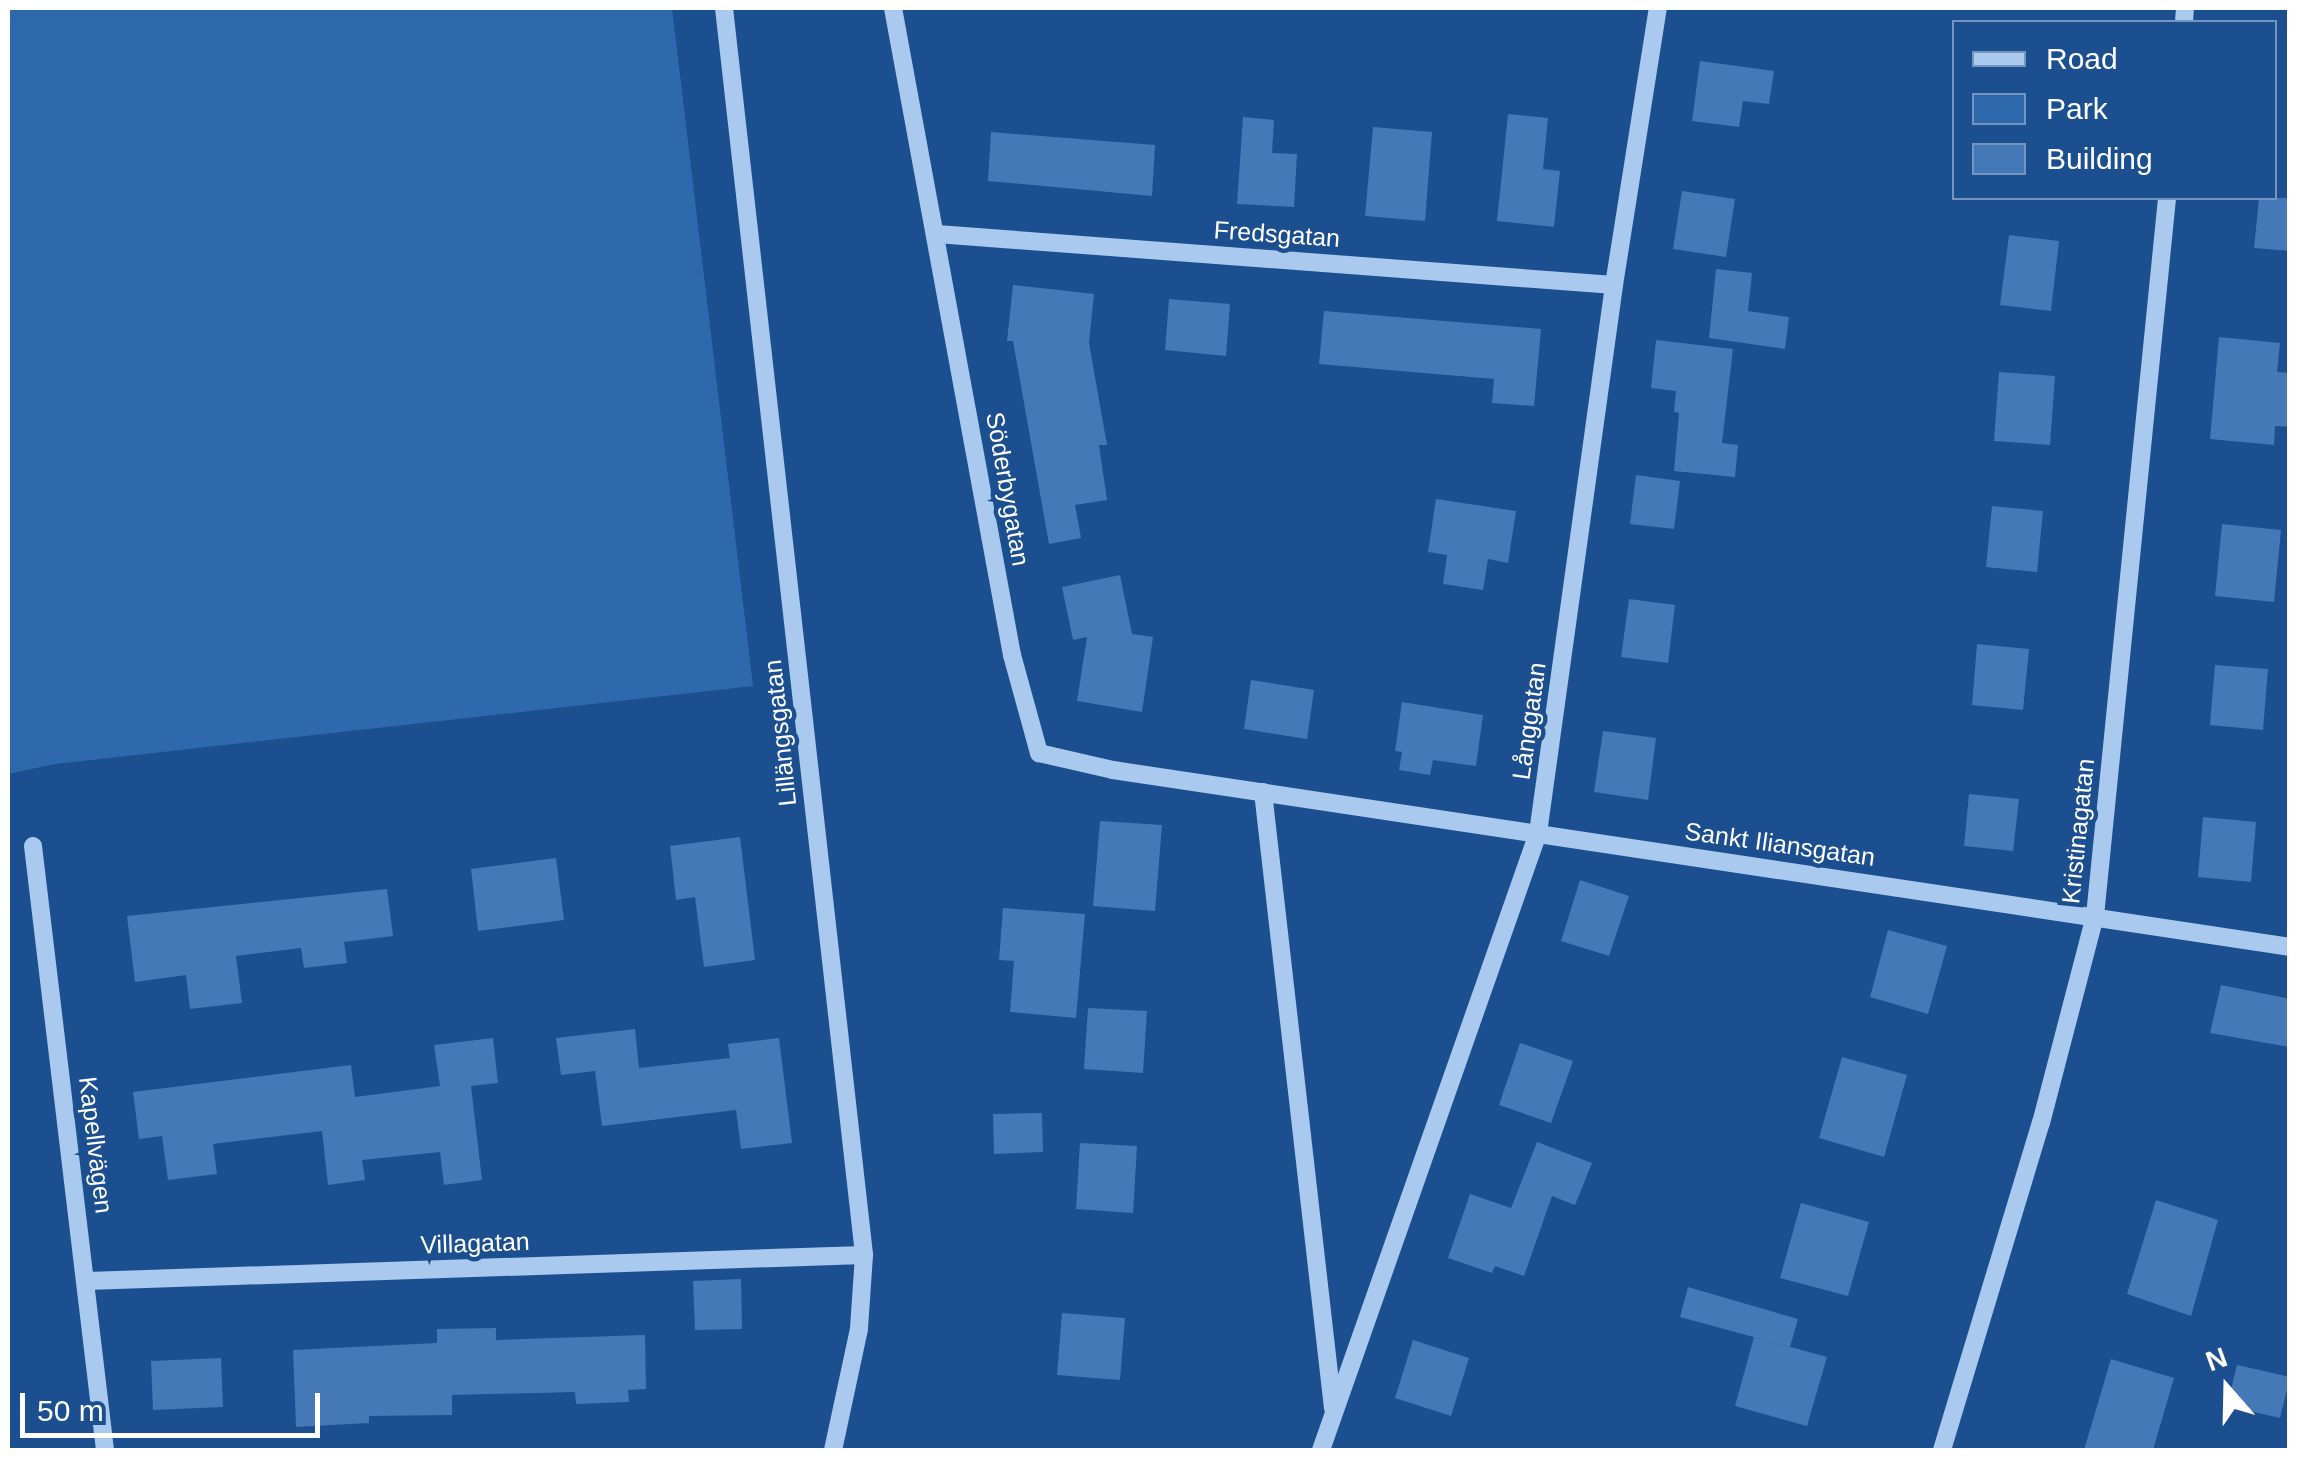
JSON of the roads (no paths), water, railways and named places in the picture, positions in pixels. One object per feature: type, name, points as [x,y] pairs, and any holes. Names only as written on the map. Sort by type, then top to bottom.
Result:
[{"type":"street","name":"Lillängsgatan","points":[[724,8],[864,1254],[859,1329],[833,1450]]},
{"type":"street","name":"Söderbygatan","points":[[893,8],[1012,655],[1039,753],[1113,770],[1263,792]]},
{"type":"street","name":"Långgatan","points":[[1321,1450],[1538,833],[1614,284],[1658,8]]},
{"type":"street","name":"Kristinagatan","points":[[1942,1450],[2041,1123],[2095,916],[2166,200]]},
{"type":"street","name":"Fredsgatan","points":[[937,234],[1614,284]]},
{"type":"street","name":"Långgatan","points":[[1263,792],[1334,1413]]},
{"type":"street","name":"Sankt Iliansgatan","points":[[1263,792],[2290,947]]},
{"type":"street","name":"Kapellvägen","points":[[33,846],[88,1280],[105,1450]]},
{"type":"street","name":"Villagatan","points":[[88,1280],[864,1254]]}]
